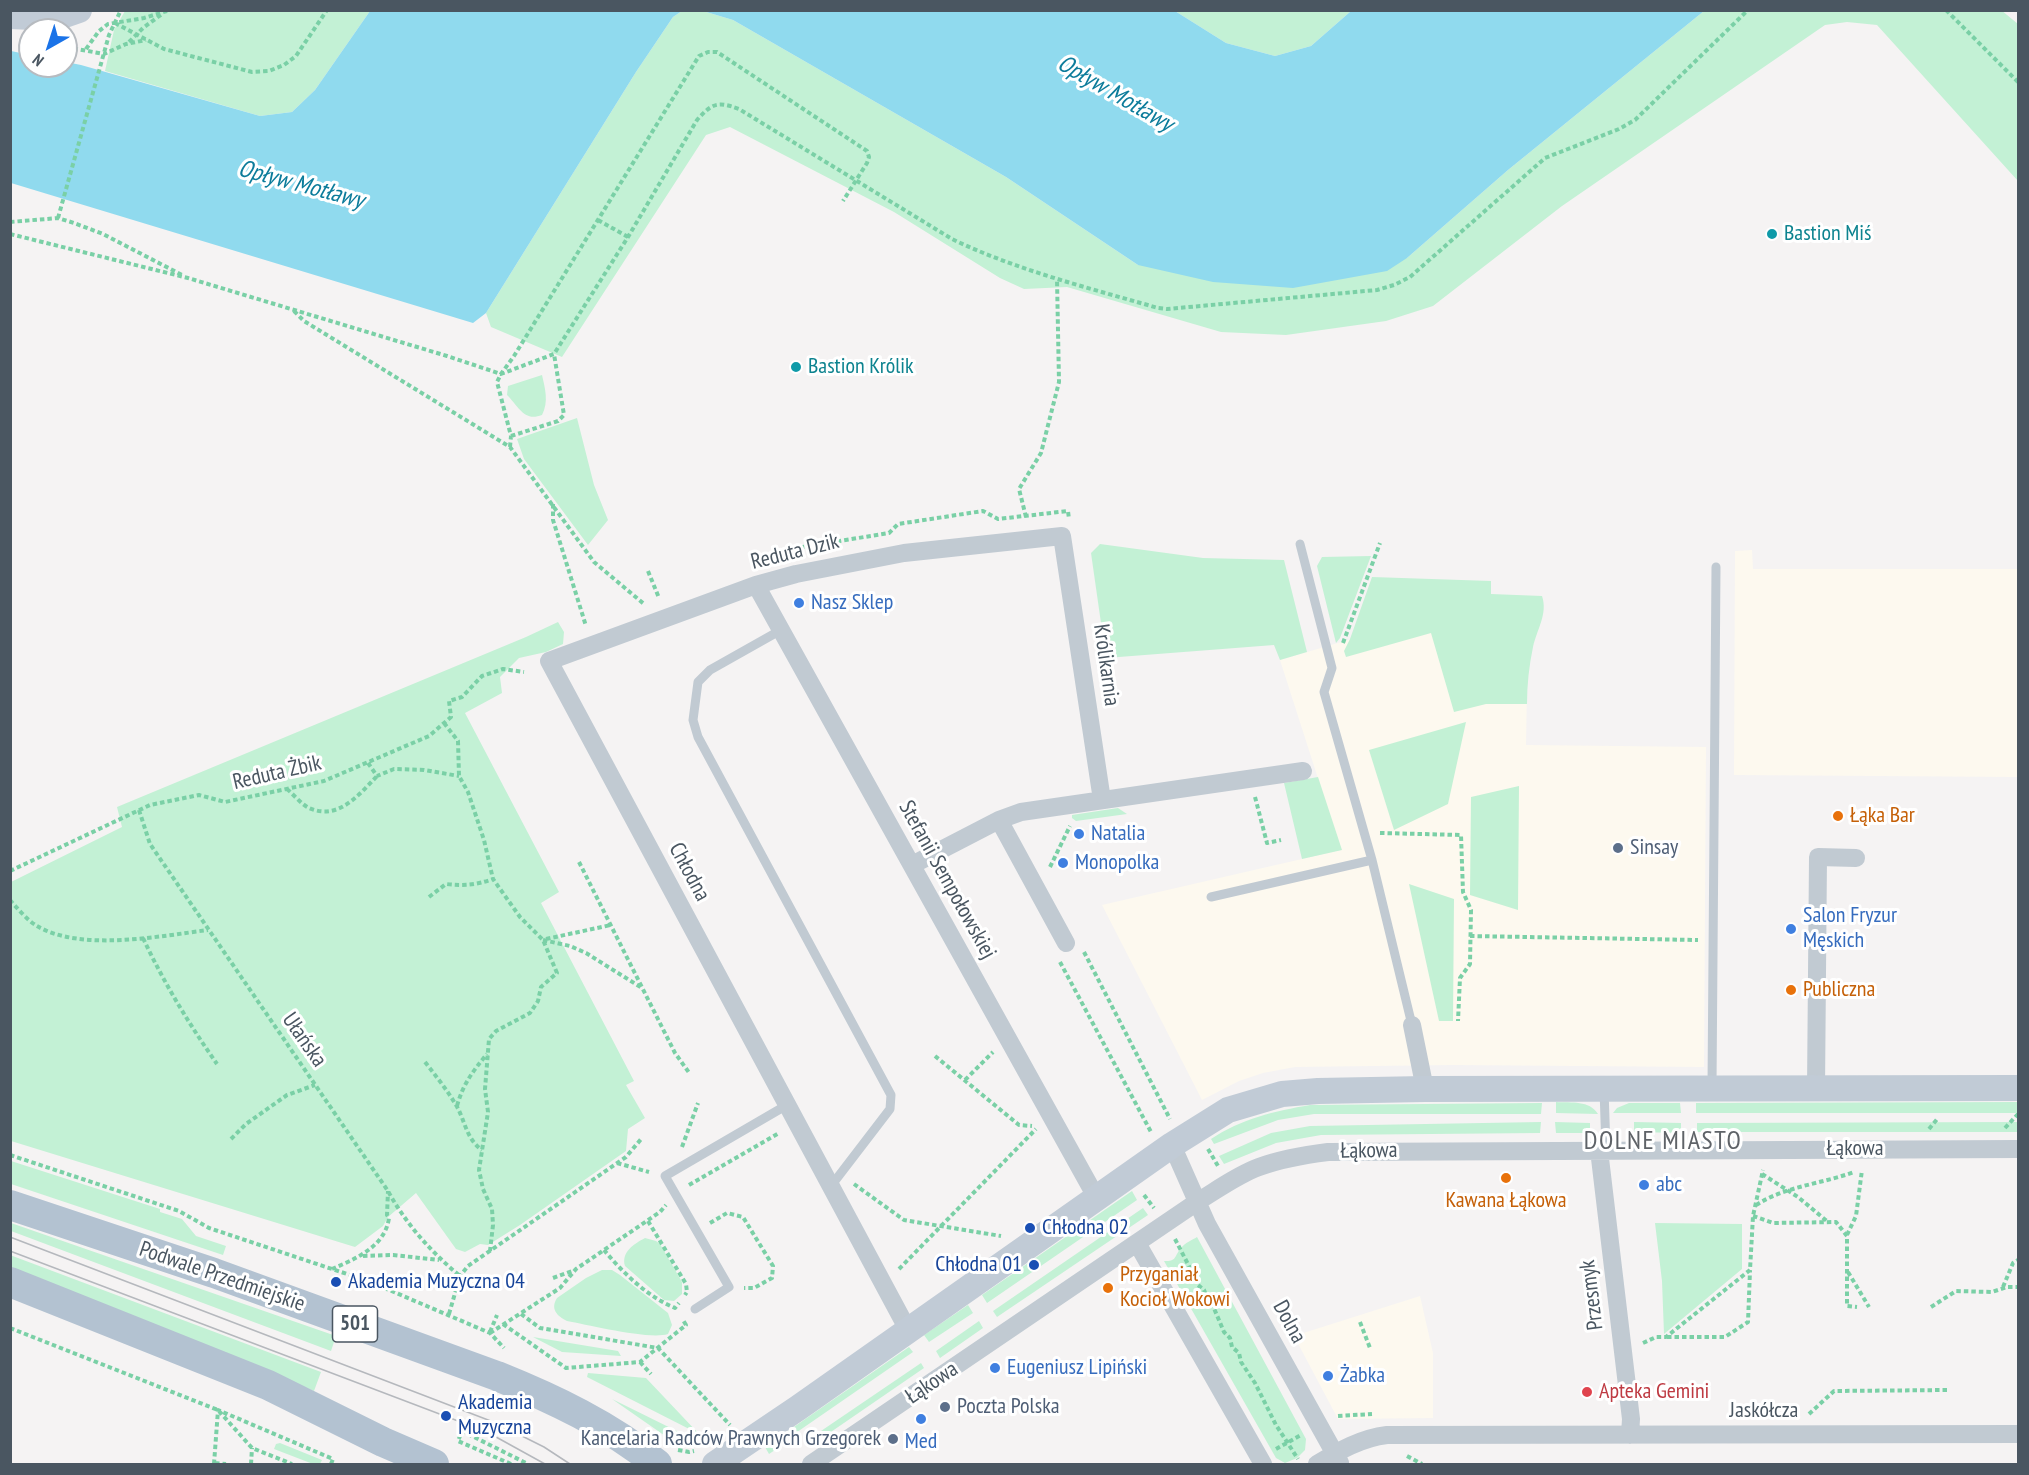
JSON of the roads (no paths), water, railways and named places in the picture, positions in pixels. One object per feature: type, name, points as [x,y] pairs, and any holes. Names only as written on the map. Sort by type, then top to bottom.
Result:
[{"type":"main road","name":"Podwale Przedmiejskie","points":[[10,1205],[214,1273],[497,1376],[540,1393],[585,1416],[633,1445],[664,1455]]},
{"type":"main road","points":[[10,1282],[268,1385],[382,1442],[434,1464]]},
{"type":"street","points":[[10,16],[56,18],[79,10]]},
{"type":"street","name":"Reduta Dzik","points":[[549,662],[756,585],[796,574],[903,553],[1062,536]]},
{"type":"street","name":"Królikarnia","points":[[1062,536],[1102,800]]},
{"type":"street","name":"Stefanii Sempołowskiej","points":[[756,585],[1096,1197]]},
{"type":"street","name":"Chłodna","points":[[549,662],[908,1330]]},
{"type":"street","points":[[912,865],[999,820],[1022,812],[1303,771]]},
{"type":"street","points":[[999,820],[1067,948]]},
{"type":"street","points":[[1816,1089],[1818,857],[1856,858]]},
{"type":"street","points":[[1412,1024],[1425,1089]]},
{"type":"street","points":[[706,1458],[908,1330],[1130,1173],[1166,1136],[1228,1110],[1282,1094],[1425,1089],[2019,1088]]},
{"type":"street","name":"Dolna","points":[[1166,1136],[1207,1224],[1338,1459]]},
{"type":"street","name":"Łąkowa","points":[[811,1464],[1228,1182],[1258,1167],[1292,1157],[1328,1152],[2019,1149]]},
{"type":"street","name":"Przesmyk","points":[[1603,1150],[1630,1435]]},
{"type":"street","points":[[1137,1243],[1263,1464]]},
{"type":"street","name":"Jaskółcza","points":[[1317,1464],[1338,1459],[1370,1437],[1387,1435],[2019,1434]]},
{"type":"lane","points":[[1300,544],[1332,668],[1324,692],[1365,833],[1412,1024]]},
{"type":"lane","points":[[1712,1089],[1716,567]]},
{"type":"lane","points":[[781,630],[710,670],[698,682],[693,720],[698,737],[891,1095],[890,1109],[831,1186]]},
{"type":"lane","points":[[1211,897],[1372,860]]},
{"type":"lane","points":[[1603,1150],[1604,1089]]},
{"type":"lane","points":[[695,1309],[729,1287],[664,1176],[787,1105]]},
{"type":"water","name":"Opływ Motławy","points":[[370,11],[682,11],[673,17],[636,72],[486,313],[473,323],[11,183],[11,51],[18,52],[18,78],[78,78],[78,64],[260,116],[292,112],[315,90]]},
{"type":"water","name":"Opływ Motławy","points":[[703,11],[1175,11],[1226,43],[1275,56],[1311,46],[1351,11],[1704,11],[1508,170],[1407,258],[1387,271],[1293,288],[1213,282],[1138,265],[1006,177],[733,20]]},
{"type":"tram line","points":[[10,1237],[496,1423],[544,1447],[570,1464]]},
{"type":"tram line","points":[[10,1251],[487,1432],[545,1464]]},
{"type":"place","name":"Bastion Miś","points":[[1772,234]]},
{"type":"place","name":"Bastion Królik","points":[[796,367]]},
{"type":"place","name":"Nasz Sklep","points":[[799,603]]},
{"type":"place","name":"Łąka Bar","points":[[1838,816]]},
{"type":"place","name":"Natalia","points":[[1079,834]]},
{"type":"place","name":"Sinsay","points":[[1618,848]]},
{"type":"place","name":"Monopolka","points":[[1063,863]]},
{"type":"place","name":"Salon Fryzur Męskich","points":[[1791,929]]},
{"type":"place","name":"Publiczna","points":[[1791,990]]},
{"type":"place","name":"Kawana Łąkowa","points":[[1506,1178]]},
{"type":"place","name":"abc","points":[[1644,1185]]},
{"type":"place","name":"Chłodna 02","points":[[1030,1228]]},
{"type":"place","name":"Chłodna 01","points":[[1034,1265]]},
{"type":"place","name":"Akademia Muzyczna 04","points":[[336,1282]]},
{"type":"place","name":"Przyganiał Kocioł Wokowi","points":[[1108,1288]]},
{"type":"place","name":"Eugeniusz Lipiński","points":[[995,1368]]},
{"type":"place","name":"Żabka","points":[[1328,1376]]},
{"type":"place","name":"Apteka Gemini","points":[[1587,1392]]},
{"type":"place","name":"Poczta Polska","points":[[945,1407]]},
{"type":"place","name":"Akademia Muzyczna","points":[[446,1416]]},
{"type":"place","name":"Med","points":[[921,1419]]},
{"type":"place","name":"Kancelaria Radców Prawnych Grzegorek","points":[[893,1439]]},
{"type":"district","name":"DOLNE MIASTO","points":[[1663,1142]]}]
